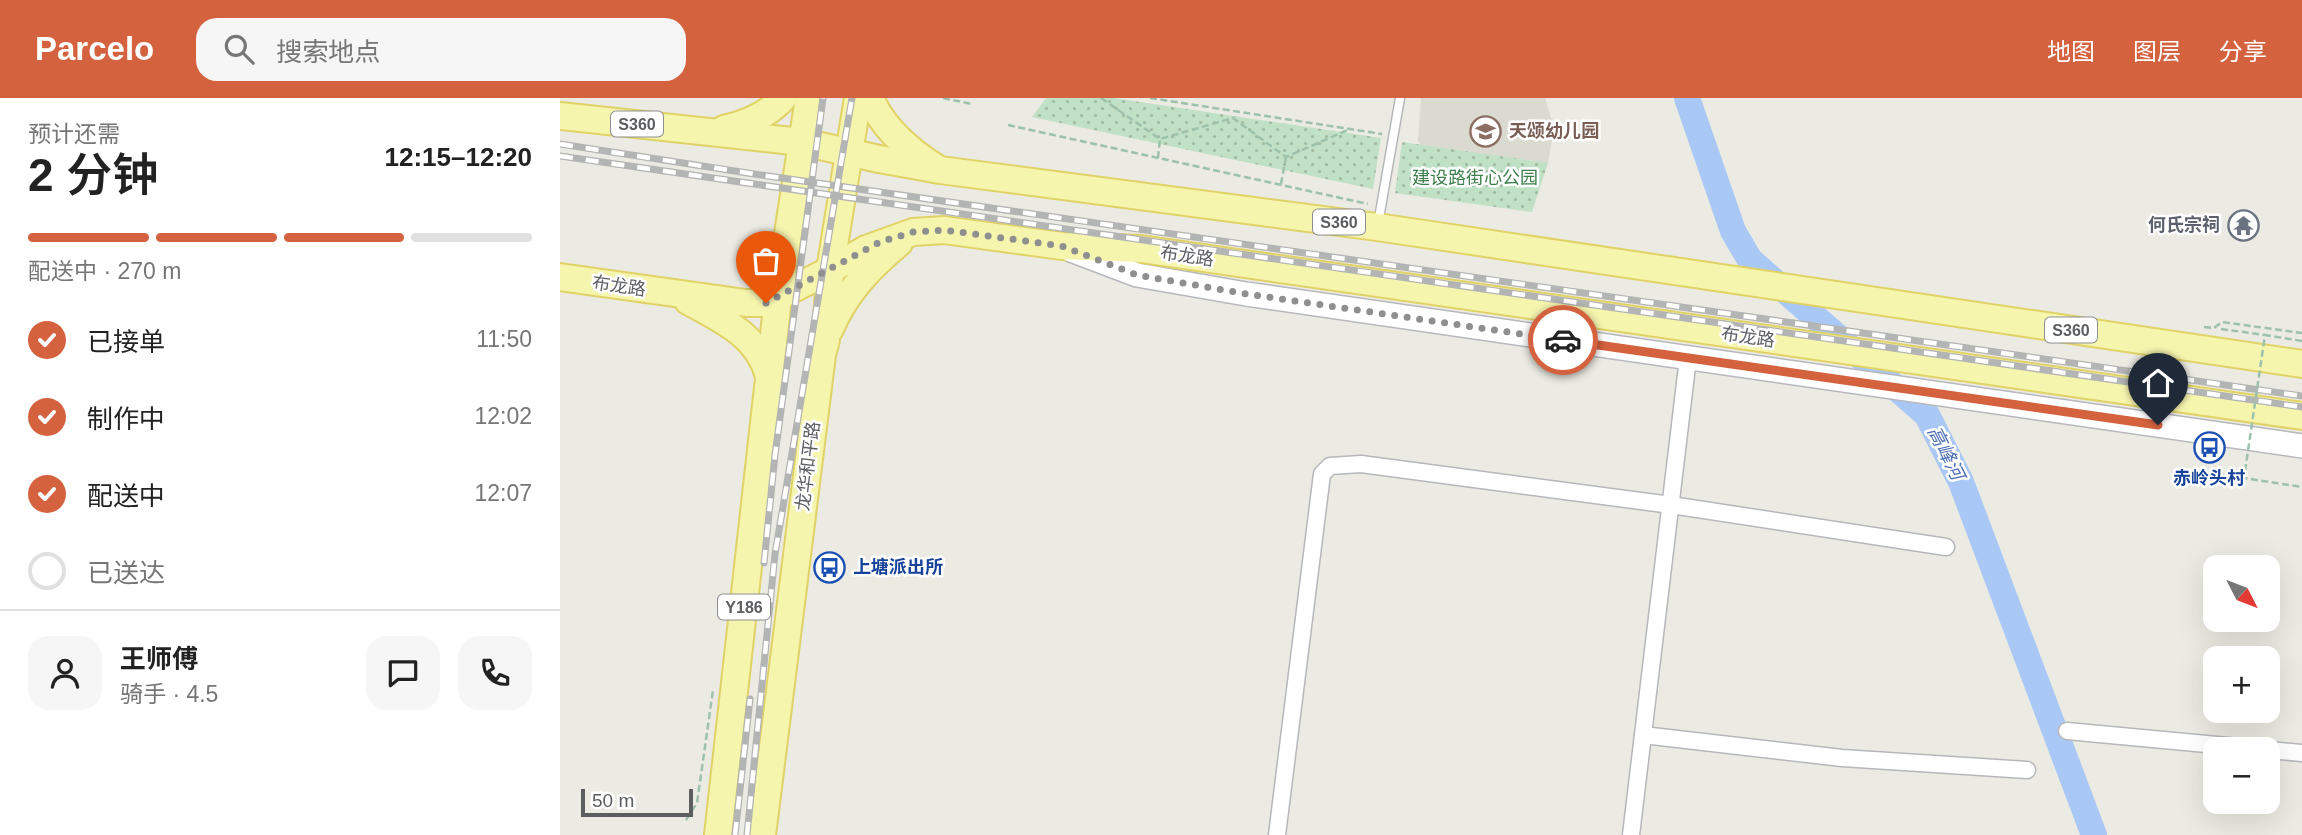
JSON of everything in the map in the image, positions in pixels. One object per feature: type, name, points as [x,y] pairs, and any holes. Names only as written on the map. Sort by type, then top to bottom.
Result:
[{"type":"main road","points":[[715,132],[751,120],[783,98]]},
{"type":"main road","name":"Y186","points":[[718,835],[778,298],[809,98]]},
{"type":"main road","name":"龙华和平路","points":[[762,835],[826,340],[830,270],[858,98]]},
{"type":"main road","points":[[870,98],[899,140],[940,170]]},
{"type":"main road","name":"S360","points":[[560,116],[802,142],[940,170],[1374,215],[1738,281],[2302,364]]},
{"type":"main road","name":"布龙路","points":[[560,277],[746,303],[766,303],[880,242],[913,232],[944,230],[1062,246],[1141,249],[2302,416]]},
{"type":"main road","points":[[826,340],[840,306],[865,273],[913,232]]},
{"type":"main road","points":[[1062,246],[1137,275],[1247,294],[2302,446]]},
{"type":"main road","points":[[673,293],[722,319],[747,337],[766,364],[769,379]]},
{"type":"street","points":[[1631,835],[1688,358]]},
{"type":"street","points":[[1277,835],[1322,474],[1330,466],[1361,464],[1671,505],[1946,547]]},
{"type":"street","points":[[2067,731],[2203,744]]},
{"type":"street","points":[[1643,735],[1842,758],[2027,770]]},
{"type":"street","points":[[2280,751],[2302,753]]},
{"type":"lane","points":[[1374,215],[1400,98]]},
{"type":"path","points":[[943,98],[972,104]]},
{"type":"path","points":[[1101,98],[1160,139]]},
{"type":"path","points":[[1150,98],[1382,134]]},
{"type":"path","points":[[1233,118],[1234,111]]},
{"type":"path","points":[[1160,139],[1233,118]]},
{"type":"path","points":[[1233,118],[1286,157]]},
{"type":"path","points":[[1008,125],[1281,185],[1374,215]]},
{"type":"path","points":[[1286,157],[1350,129]]},
{"type":"path","points":[[1158,158],[1160,139]]},
{"type":"path","points":[[1281,185],[1286,157]]},
{"type":"path","points":[[2204,327],[2214,328],[2222,322],[2302,333]]},
{"type":"path","points":[[2221,329],[2302,341]]},
{"type":"path","points":[[2244,478],[2265,335]]},
{"type":"path","points":[[2202,472],[2302,487]]},
{"type":"path","points":[[686,820],[697,803],[711,694]]},
{"type":"shaded area","name":"天颂幼儿园","points":[[1421,98],[1545,98],[1554,128],[1548,163],[1421,145],[1418,141]]},
{"type":"green space","name":"建设路街心公园","points":[[1046,98],[1114,98],[1381,138],[1373,189],[1032,117]]},
{"type":"green space","name":"建设路街心公园","points":[[1402,142],[1548,163],[1532,212],[1395,193]]},
{"type":"waterway","name":"高峰河","points":[[1687,98],[1733,231],[1750,260],[1927,415],[1961,482],[2094,835]]},
{"type":"railway","points":[[764,563],[775,455],[823,98]]},
{"type":"railway","points":[[747,835],[775,554],[852,98]]},
{"type":"railway","points":[[560,144],[2302,396]]},
{"type":"railway","points":[[560,156],[2302,407]]},
{"type":"railway","points":[[735,835],[750,699]]},
{"type":"way so far","points":[[766,303],[880,242],[913,232],[944,230],[1062,246],[1137,275],[1247,294],[1563,340]]},
{"type":"place","name":"天颂幼儿园","points":[[1486,131]]},
{"type":"place","name":"何氏宗祠","points":[[2243,225]]},
{"type":"place","name":"赤岭头村","points":[[2209,448]]},
{"type":"place","name":"上塘派出所","points":[[830,567]]},
{"type":"route","points":[[1563,340],[2158,425]]}]
